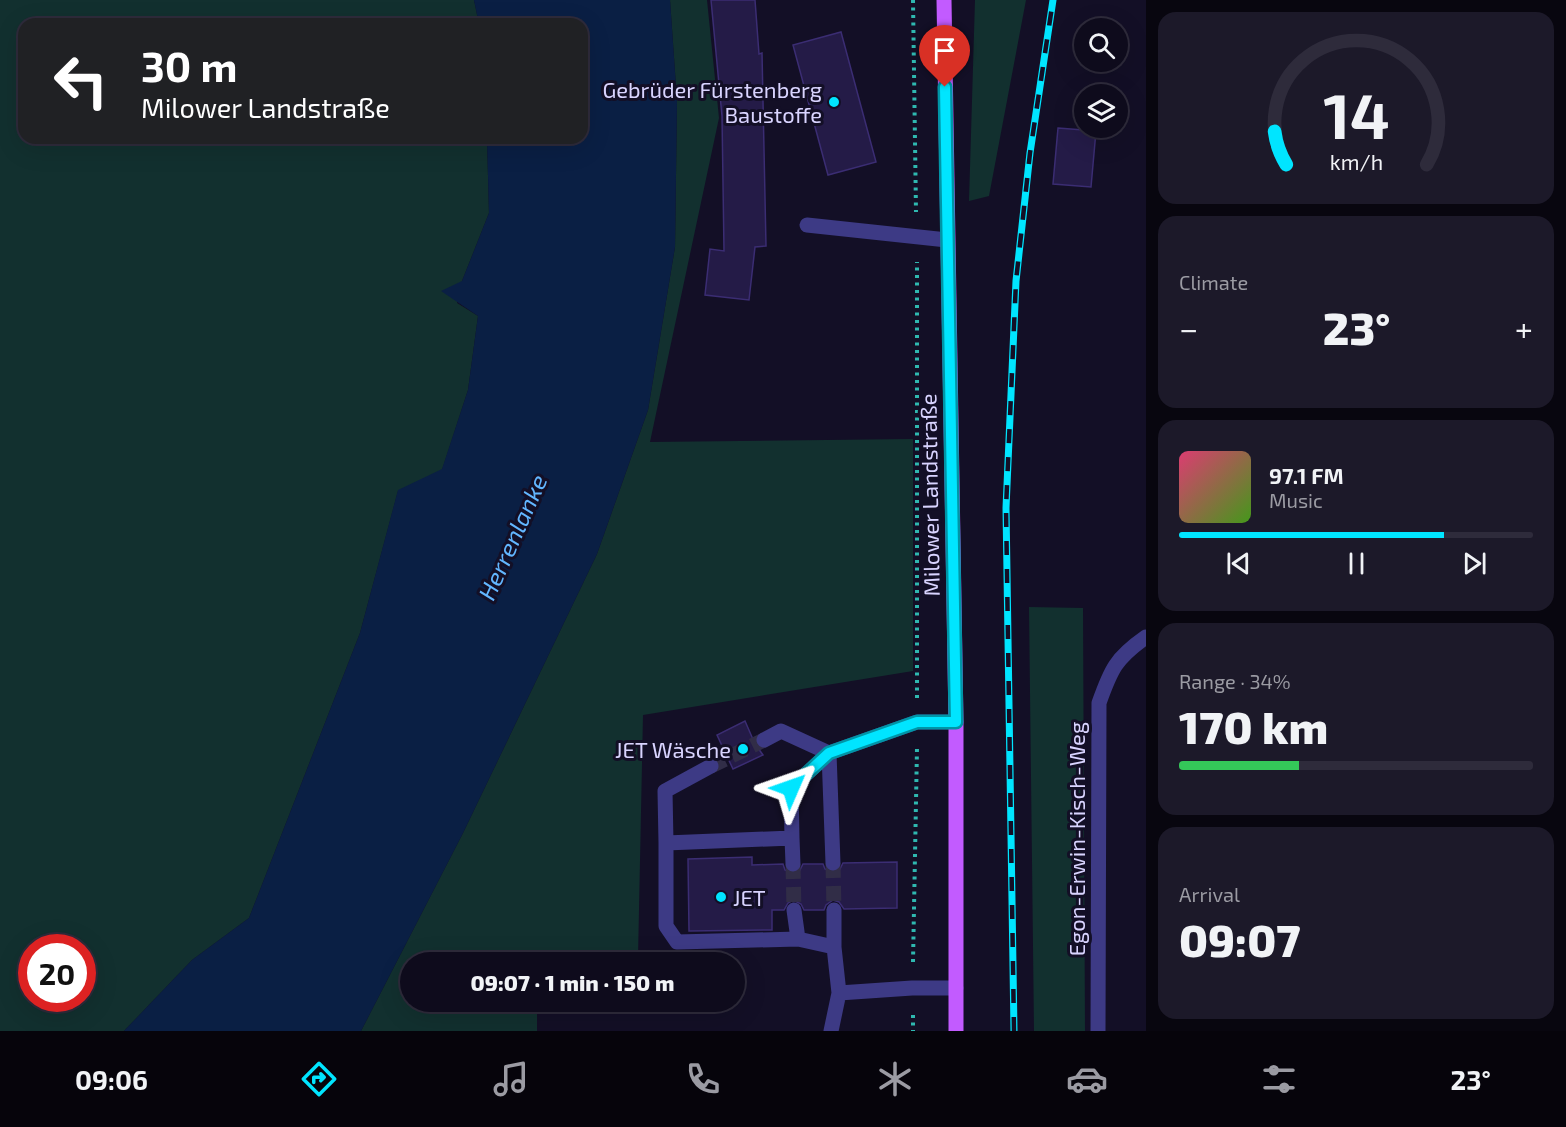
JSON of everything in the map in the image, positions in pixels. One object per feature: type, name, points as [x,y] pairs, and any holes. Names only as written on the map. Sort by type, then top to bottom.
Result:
[{"type":"main road","name":"Milower Landstraße","points":[[944,0],[956,722],[956,1031]]},
{"type":"street","points":[[807,225],[947,240]]},
{"type":"street","name":"Egon-Erwin-Kisch-Weg","points":[[1098,1031],[1099,703],[1108,678],[1124,653],[1146,637]]},
{"type":"street","points":[[793,864],[791,788],[829,753],[917,722],[956,722]]},
{"type":"street","points":[[764,740],[781,731],[829,753]]},
{"type":"street","points":[[829,753],[833,863]]},
{"type":"street","points":[[711,766],[665,791],[666,926],[677,942],[798,939],[834,947]]},
{"type":"street","points":[[666,843],[792,838]]},
{"type":"street","points":[[794,910],[798,939]]},
{"type":"street","points":[[831,1031],[839,993],[834,947],[834,910]]},
{"type":"street","points":[[839,993],[912,988],[956,988]]},
{"type":"path","points":[[913,0],[917,237],[917,722],[913,1031]]},
{"type":"green space","points":[[0,0],[474,0],[478,18],[18,18],[18,144],[487,144],[489,213],[462,281],[457,303],[478,316],[468,390],[442,470],[398,491],[360,633],[249,918],[192,960],[124,1031],[0,1031]]},
{"type":"green space","points":[[670,0],[707,0],[719,118],[650,442],[913,439],[913,671],[643,715],[638,952],[402,952],[463,833],[597,554],[648,410],[675,247],[677,101]]},
{"type":"green space","points":[[975,0],[1026,0],[989,196],[969,201]]},
{"type":"green space","points":[[1029,607],[1083,608],[1085,1031],[1034,1031]]},
{"type":"green space","points":[[400,955],[400,1012],[537,1012],[537,1031],[361,1031]]},
{"type":"water","name":"Herrenlanke","points":[[474,0],[670,0],[677,101],[675,247],[648,410],[597,554],[463,833],[361,1031],[124,1031],[192,960],[249,918],[360,633],[398,490],[442,469],[468,390],[478,316],[441,291],[462,281],[489,213],[487,144],[588,144],[588,18],[478,18]]},
{"type":"building","points":[[711,0],[755,0],[759,54],[762,53],[766,246],[755,247],[749,300],[705,295],[710,249],[724,251],[722,116]]},
{"type":"building","points":[[841,32],[876,162],[828,175],[793,45]]},
{"type":"building","points":[[1058,128],[1074,129],[1074,138],[1095,138],[1091,187],[1053,184]]},
{"type":"building","name":"JET Wäsche","points":[[745,721],[755,744],[763,755],[733,769],[717,735]]},
{"type":"building","points":[[752,857],[752,865],[783,864],[785,870],[793,874],[799,872],[803,864],[823,864],[825,869],[833,873],[839,871],[843,863],[897,862],[897,908],[844,909],[839,902],[833,900],[826,905],[824,910],[804,910],[801,904],[793,900],[784,910],[772,910],[772,930],[689,931],[688,859]]},
{"type":"tunnel","points":[[711,766],[764,740]]},
{"type":"tunnel","points":[[833,863],[834,910]]},
{"type":"tunnel","points":[[793,864],[794,910]]},
{"type":"railway","points":[[1014,1031],[1006,508],[1016,281],[1030,153],[1053,0]]},
{"type":"place","name":"Gebrüder Fürstenberg Baustoffe","points":[[834,102]]},
{"type":"place","name":"JET Wäsche","points":[[743,749]]},
{"type":"place","name":"JET","points":[[721,897]]},
{"type":"route","points":[[791,788],[829,753],[917,722],[956,722],[945,87]]}]
